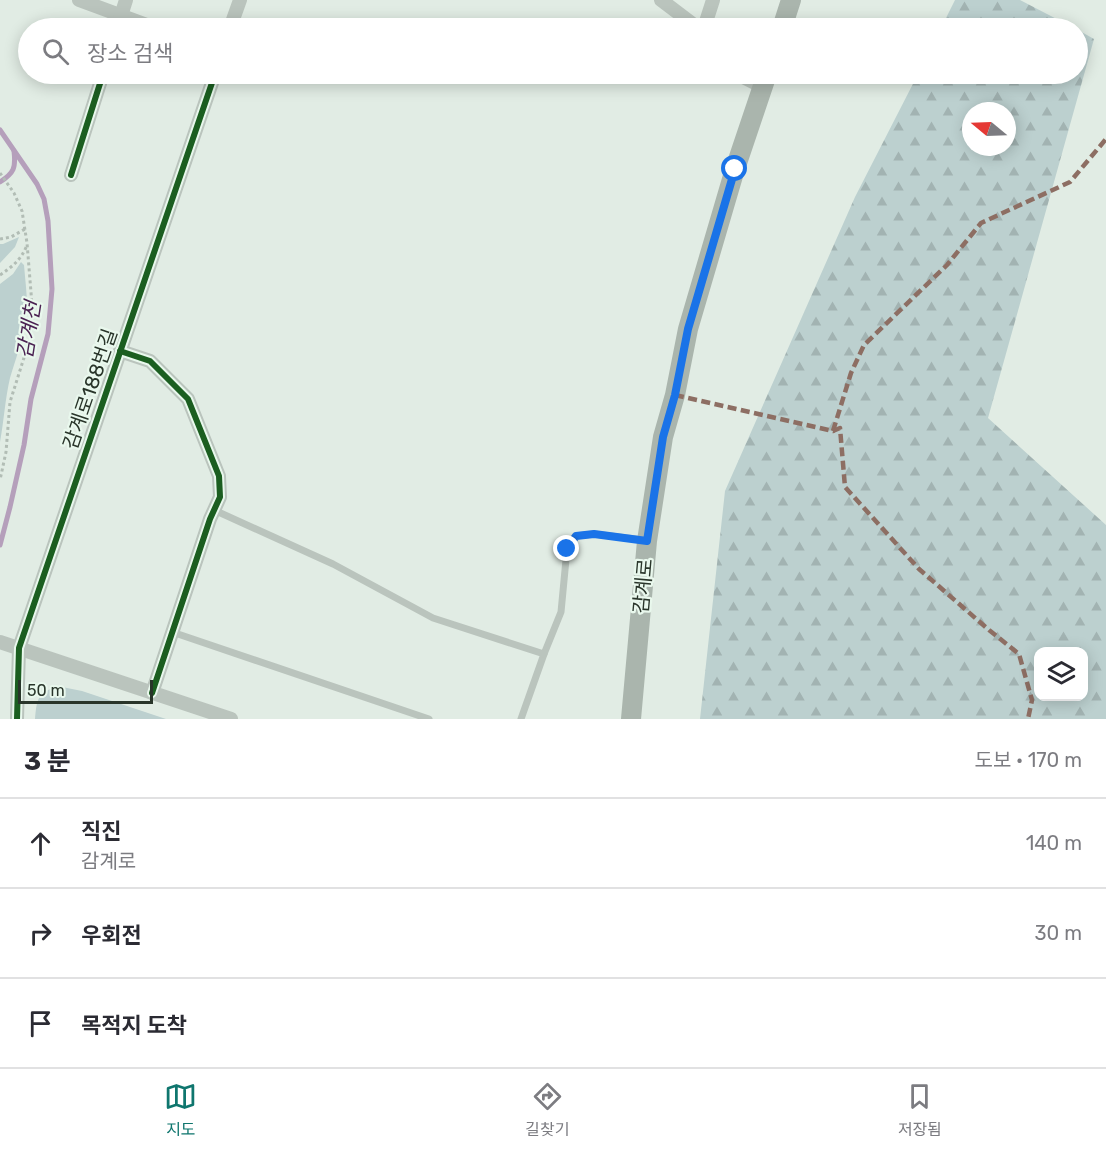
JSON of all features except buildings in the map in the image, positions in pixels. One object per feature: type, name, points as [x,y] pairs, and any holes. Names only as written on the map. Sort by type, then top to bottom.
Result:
[{"type":"main road","points":[[785,18],[791,0]]},
{"type":"main road","name":"감계로","points":[[631,719],[647,541],[663,437],[675,395],[688,329],[735,169],[764,84]]},
{"type":"street","points":[[79,0],[112,18]]},
{"type":"street","points":[[120,18],[126,0]]},
{"type":"street","points":[[234,18],[240,0]]},
{"type":"street","points":[[661,0],[685,18]]},
{"type":"street","points":[[707,18],[713,0]]},
{"type":"street","points":[[71,175],[100,84]]},
{"type":"street","name":"감계로188번길","points":[[17,719],[19,648],[212,84]]},
{"type":"street","points":[[120,351],[150,361],[188,399],[219,476],[220,497],[210,519],[152,693]]},
{"type":"street","points":[[0,642],[231,719]]},
{"type":"lane","points":[[214,510],[333,564],[433,618],[544,654]]},
{"type":"lane","points":[[521,719],[561,612],[567,549],[576,536],[594,534],[647,541]]},
{"type":"lane","points":[[172,632],[429,719]]},
{"type":"path","points":[[0,173],[14,193],[22,211],[33,317],[28,345],[10,402],[6,452],[0,480]]},
{"type":"path","points":[[0,239],[11,237],[25,229]]},
{"type":"path","points":[[0,275],[18,261],[27,243]]},
{"type":"green space","points":[[955,0],[1020,0],[1055,18],[946,18]]},
{"type":"green space","points":[[1088,36],[1094,39],[1088,60]]},
{"type":"green space","points":[[913,84],[1081,84],[988,418],[1106,525],[1106,719],[700,719],[725,491],[855,197]]},
{"type":"green space","points":[[19,237],[15,247],[0,263],[0,244]]},
{"type":"green space","points":[[21,262],[24,265],[27,301],[25,325],[8,386],[0,442],[0,284],[13,274]]},
{"type":"green space","points":[[57,686],[82,691],[166,719],[35,719],[39,698]]},
{"type":"waterway","name":"감계천","points":[[0,130],[37,184],[44,199],[48,221],[52,289],[48,334],[31,399],[24,445],[0,545]]},
{"type":"waterway","points":[[0,182],[13,169],[14,151]]},
{"type":"marked path","points":[[675,395],[833,431],[851,373],[864,345],[947,265],[981,223],[1070,182],[1106,139]]},
{"type":"marked path","points":[[833,431],[840,428],[845,487],[919,569],[1019,654],[1032,700],[1028,719]]},
{"type":"cycle path","points":[[71,175],[100,84]]},
{"type":"cycle path","points":[[17,719],[19,648],[212,84]]},
{"type":"cycle path","points":[[120,351],[150,361],[188,399],[219,476],[220,497],[210,519],[152,693]]},
{"type":"route","points":[[567,549],[576,536],[594,534],[647,541],[663,437],[675,395],[688,329],[735,169]]}]
